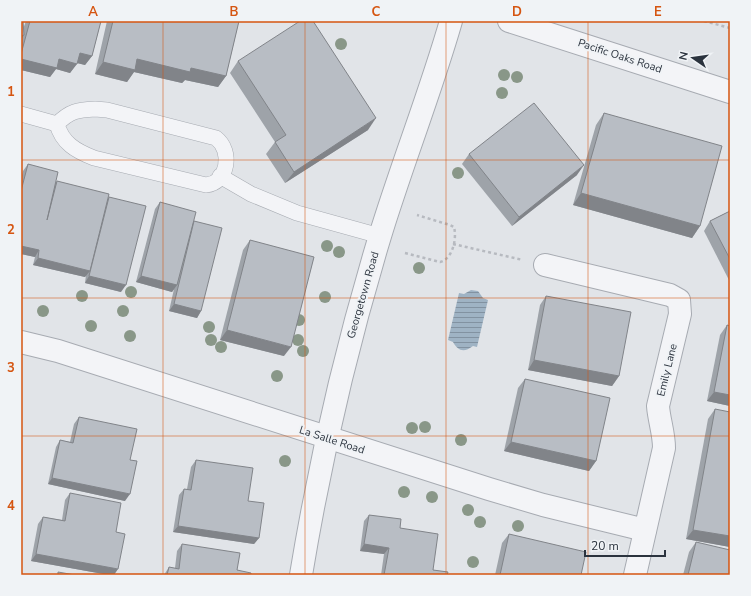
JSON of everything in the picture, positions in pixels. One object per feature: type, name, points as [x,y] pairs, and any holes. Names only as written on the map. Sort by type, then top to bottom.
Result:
[{"type":"street","name":"Georgetown Road","points":[[301,575],[326,438],[354,325],[380,236],[451,21]]},
{"type":"street","name":"Pacific Oaks Road","points":[[509,21],[730,92]]},
{"type":"street","name":"Emily Lane","points":[[544,265],[670,295],[679,300],[680,314],[658,406],[658,416],[664,434],[664,448],[635,575]]},
{"type":"street","name":"La Salle Road","points":[[22,344],[58,351],[326,438],[543,505],[645,530]]},
{"type":"lane","points":[[78,110],[107,110],[216,138],[222,143],[227,157],[224,171],[212,184],[206,185],[94,158],[82,153],[66,143],[60,135],[57,124],[68,114],[78,110]]},
{"type":"lane","points":[[21,114],[57,124]]},
{"type":"lane","points":[[220,176],[251,194],[297,213],[380,236]]},
{"type":"path","points":[[704,21],[730,28]]},
{"type":"path","points":[[405,253],[440,262],[446,260],[454,244],[456,233],[454,228],[450,225],[417,215]]},
{"type":"path","points":[[454,244],[544,265]]},
{"type":"water","points":[[471,290],[478,291],[483,298],[488,300],[477,347],[473,346],[467,350],[462,350],[459,349],[453,342],[448,340],[459,293],[464,294]]},
{"type":"building","points":[[21,21],[23,21],[24,35],[21,36]]},
{"type":"building","points":[[30,21],[101,21],[92,56],[80,53],[77,64],[59,59],[57,68],[21,59]]},
{"type":"building","points":[[113,21],[239,21],[226,76],[191,68],[190,72],[137,59],[135,70],[103,62]]},
{"type":"building","points":[[300,21],[313,21],[376,118],[294,172],[275,142],[286,135],[238,61]]},
{"type":"building","points":[[534,103],[584,165],[519,217],[469,154]]},
{"type":"building","points":[[604,113],[722,146],[700,226],[581,193]]},
{"type":"building","points":[[28,164],[58,172],[47,220],[57,181],[109,194],[90,271],[38,258],[39,250],[21,246],[21,191]]},
{"type":"building","points":[[109,197],[146,206],[126,285],[89,276]]},
{"type":"building","points":[[160,202],[196,212],[177,285],[141,276]]},
{"type":"building","points":[[730,211],[730,259],[710,221]]},
{"type":"building","points":[[194,221],[222,228],[201,311],[174,304]]},
{"type":"building","points":[[250,240],[314,257],[291,347],[227,330]]},
{"type":"building","points":[[546,296],[631,312],[619,376],[534,360]]},
{"type":"building","points":[[727,325],[730,326],[730,395],[714,392]]},
{"type":"building","points":[[525,379],[610,398],[596,461],[511,442]]},
{"type":"building","points":[[715,409],[730,412],[730,536],[693,530]]},
{"type":"building","points":[[79,417],[137,429],[130,460],[137,461],[130,494],[52,478],[60,440],[73,443]]},
{"type":"building","points":[[196,460],[253,468],[248,501],[264,503],[259,538],[178,526],[184,489],[191,490]]},
{"type":"building","points":[[70,493],[121,503],[116,532],[125,534],[118,569],[36,554],[43,517],[65,521]]},
{"type":"building","points":[[369,515],[401,519],[400,528],[438,534],[433,570],[448,572],[447,575],[384,575],[389,548],[364,544]]},
{"type":"building","points":[[509,534],[586,552],[581,575],[500,575]]},
{"type":"building","points":[[696,542],[730,550],[730,575],[688,575]]},
{"type":"building","points":[[182,544],[240,553],[237,570],[251,573],[251,575],[167,575],[169,567],[179,569]]},
{"type":"building","points":[[58,572],[75,575],[58,575]]}]
